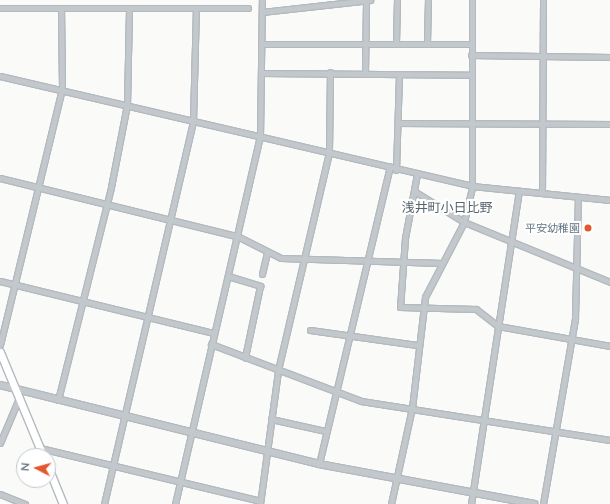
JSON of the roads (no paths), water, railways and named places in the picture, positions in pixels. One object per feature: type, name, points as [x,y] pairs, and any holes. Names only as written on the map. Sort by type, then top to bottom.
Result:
[{"type":"main road","points":[[0,352],[40,448]]},
{"type":"main road","points":[[56,487],[63,504]]},
{"type":"street","points":[[175,504],[182,480],[211,344],[260,137],[262,0]]},
{"type":"street","points":[[262,12],[368,0],[365,73]]},
{"type":"street","points":[[396,43],[397,0]]},
{"type":"street","points":[[427,43],[428,0]]},
{"type":"street","points":[[391,504],[412,408],[417,345],[423,306],[442,263],[464,222],[472,186],[470,44],[472,0]]},
{"type":"street","points":[[542,193],[543,0]]},
{"type":"street","points":[[0,8],[248,8]]},
{"type":"street","points":[[0,345],[16,284],[62,88],[61,8]]},
{"type":"street","points":[[58,400],[107,203],[127,105],[129,8]]},
{"type":"street","points":[[104,504],[172,218],[193,121],[196,8]]},
{"type":"street","points":[[262,44],[470,44]]},
{"type":"street","points":[[471,55],[610,57]]},
{"type":"street","points":[[261,73],[330,72],[471,75]]},
{"type":"street","points":[[56,452],[182,480],[260,502],[278,370],[302,261],[329,152],[330,72]]},
{"type":"street","points":[[396,170],[399,74]]},
{"type":"street","points":[[0,76],[62,88],[260,137],[390,166],[396,170],[472,186],[610,200]]},
{"type":"street","points":[[398,123],[610,124]]},
{"type":"street","points":[[319,464],[334,392],[390,166]]},
{"type":"street","points":[[417,174],[403,262],[400,308],[423,306],[476,309],[498,326],[610,346]]},
{"type":"street","points":[[0,178],[172,218],[237,236],[267,253],[302,261],[442,263]]},
{"type":"street","points":[[414,191],[464,222],[610,282]]},
{"type":"street","points":[[471,504],[519,191]]},
{"type":"street","points":[[544,504],[571,339],[576,268],[578,197]]},
{"type":"street","points":[[262,274],[267,253]]},
{"type":"street","points":[[228,276],[260,286],[245,357]]},
{"type":"street","points":[[0,281],[214,333]]},
{"type":"street","points":[[310,330],[348,337],[417,345]]},
{"type":"street","points":[[211,344],[334,392],[412,408],[484,418],[610,440]]},
{"type":"street","points":[[0,385],[18,395],[58,400],[319,464],[397,480],[534,504]]},
{"type":"street","points":[[0,443],[18,395]]},
{"type":"street","points":[[271,419],[325,431]]},
{"type":"street","points":[[0,494],[25,504]]},
{"type":"place","name":"平安幼稚園","points":[[588,228]]},
{"type":"district","name":"浅井町小日比野","points":[[447,207]]}]
